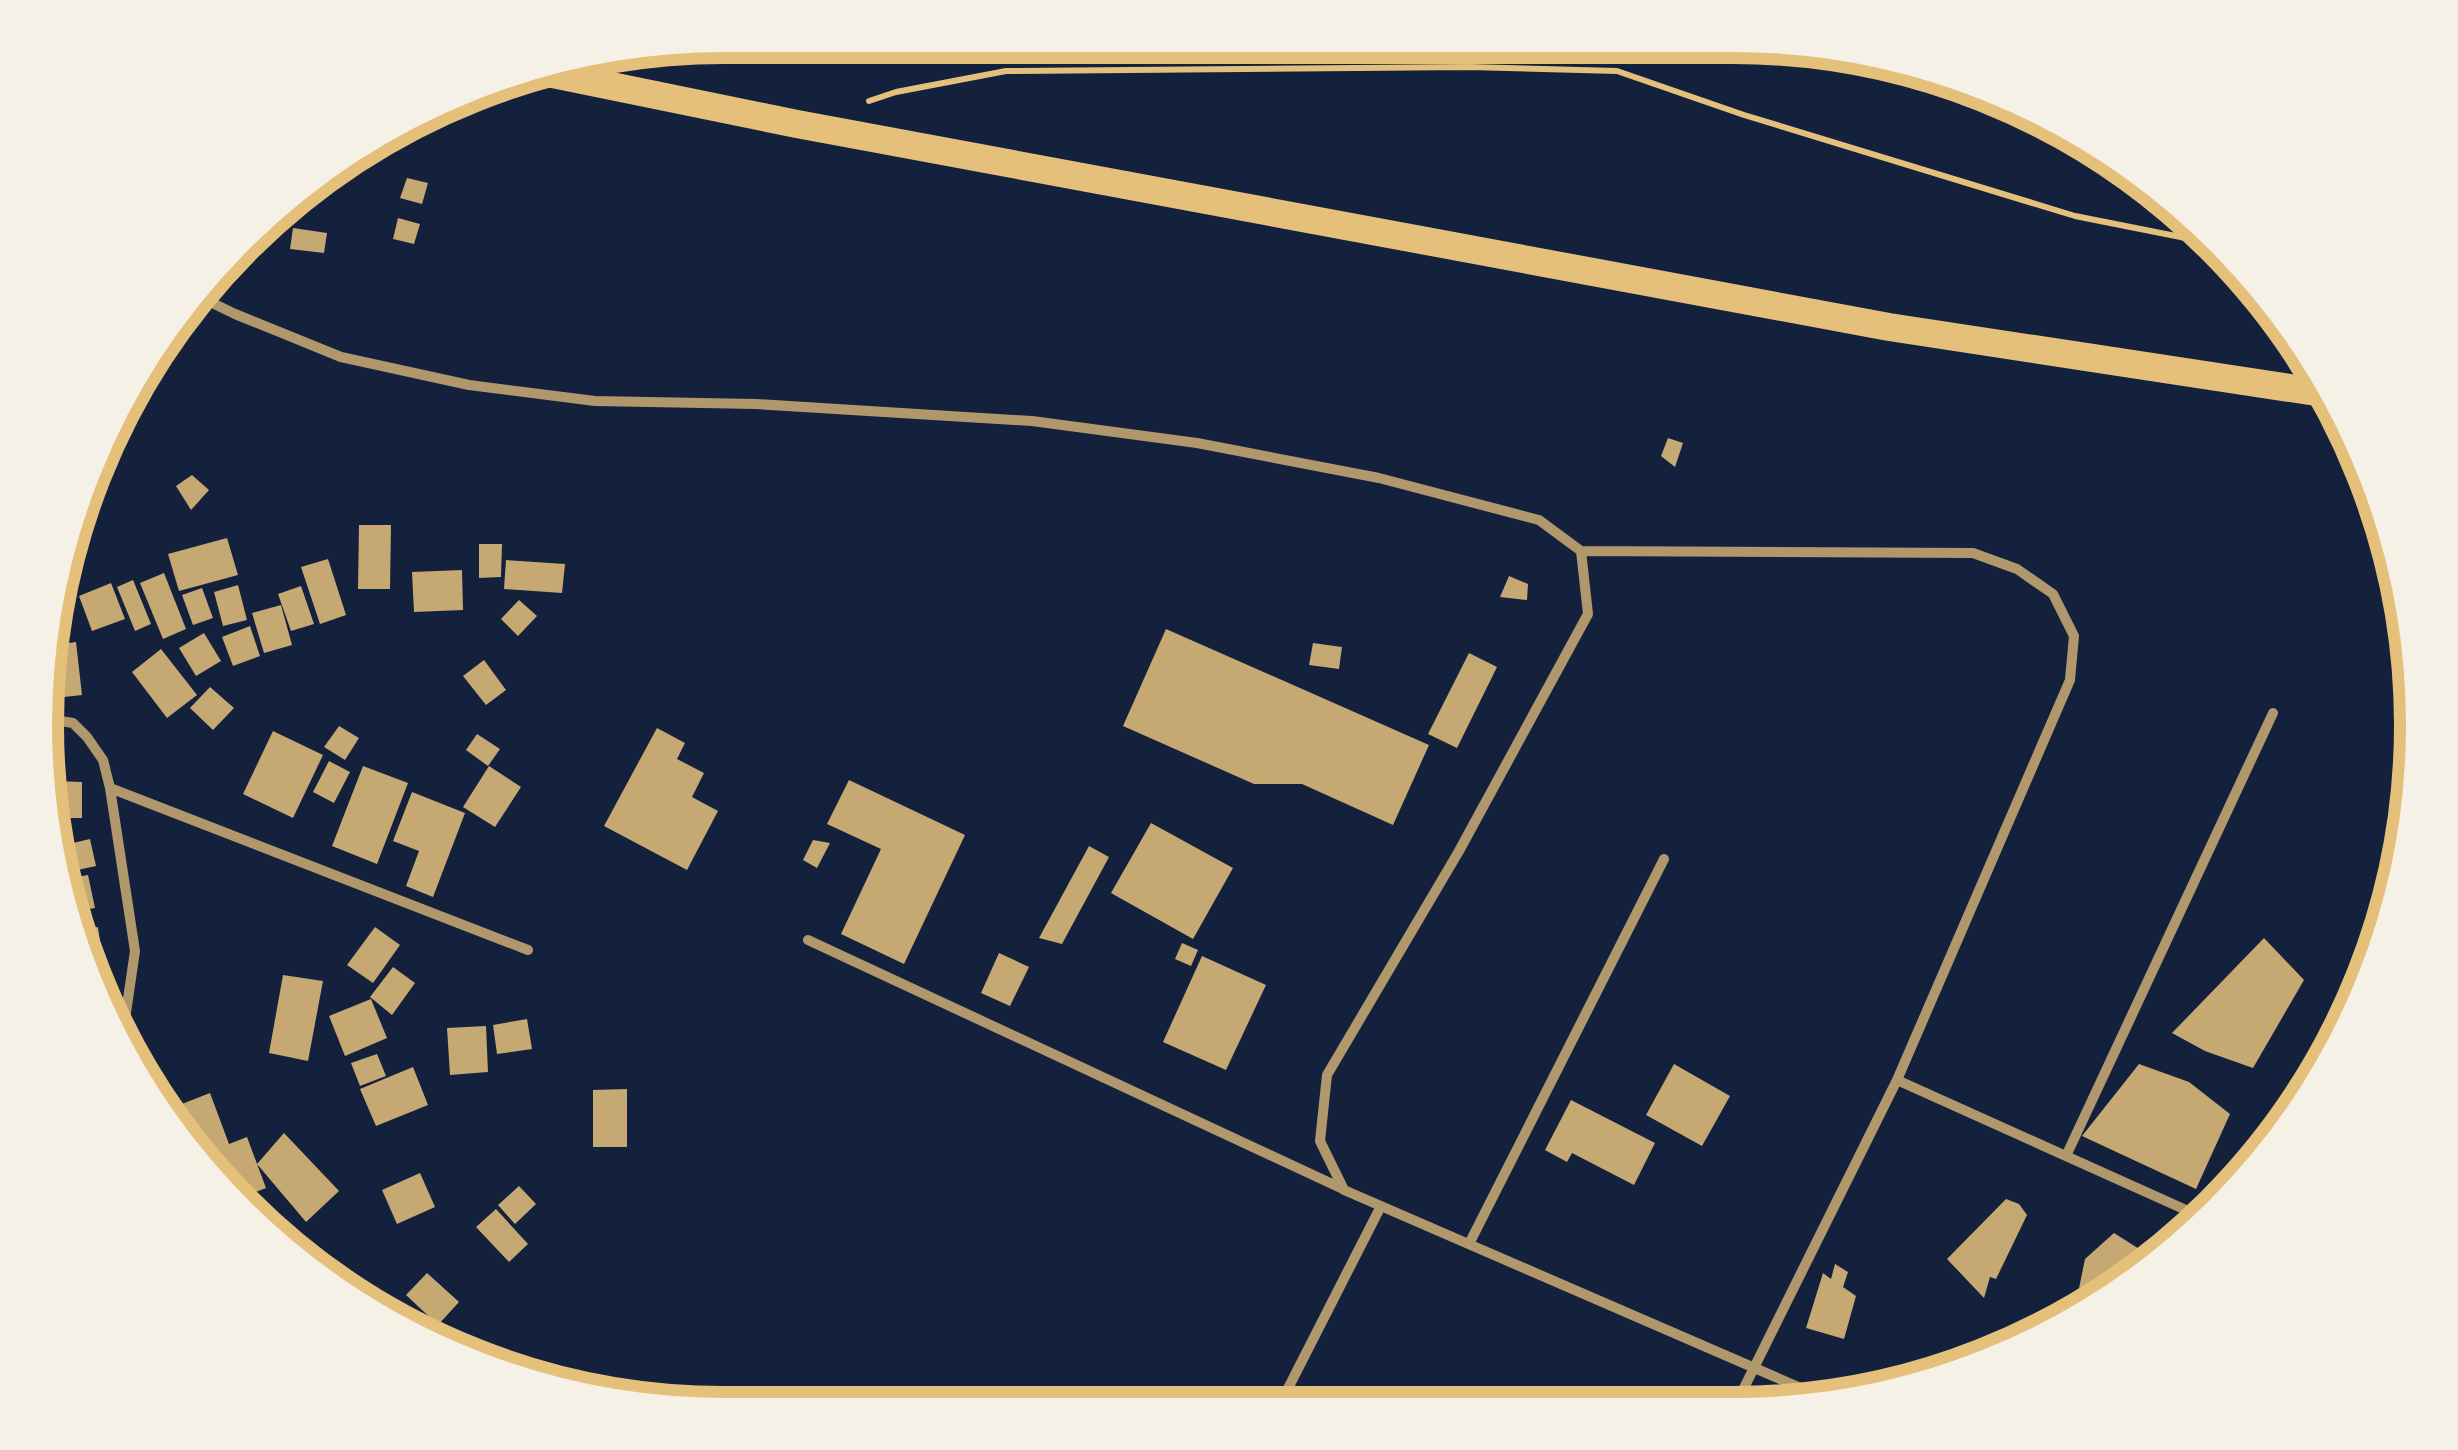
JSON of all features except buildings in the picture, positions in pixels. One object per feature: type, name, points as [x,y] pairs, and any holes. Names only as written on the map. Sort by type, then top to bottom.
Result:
[{"type":"highway","points":[[566,77],[796,124],[1889,327],[2311,391]]},
{"type":"street","points":[[209,302],[342,356],[469,385],[595,401],[756,404],[1032,421],[1196,442],[1379,478],[1539,520],[1580,551],[1973,553],[2017,568],[2053,594],[2074,636],[2070,680],[1897,1080],[1743,1392]]},
{"type":"street","points":[[1344,1190],[1320,1142],[1327,1075],[1458,850],[1588,614],[1580,551]]},
{"type":"street","points":[[2066,1156],[2274,713]]},
{"type":"street","points":[[58,721],[73,723],[104,760],[135,951],[126,1020]]},
{"type":"street","points":[[110,788],[528,950]]},
{"type":"street","points":[[1468,1244],[1664,859]]},
{"type":"street","points":[[808,940],[1344,1190],[1802,1389]]},
{"type":"street","points":[[1897,1080],[2190,1211]]},
{"type":"street","points":[[1285,1392],[1381,1206]]},
{"type":"path","points":[[863,103],[896,92],[1006,70],[1470,67],[1617,71],[2057,210],[2189,238]]}]
